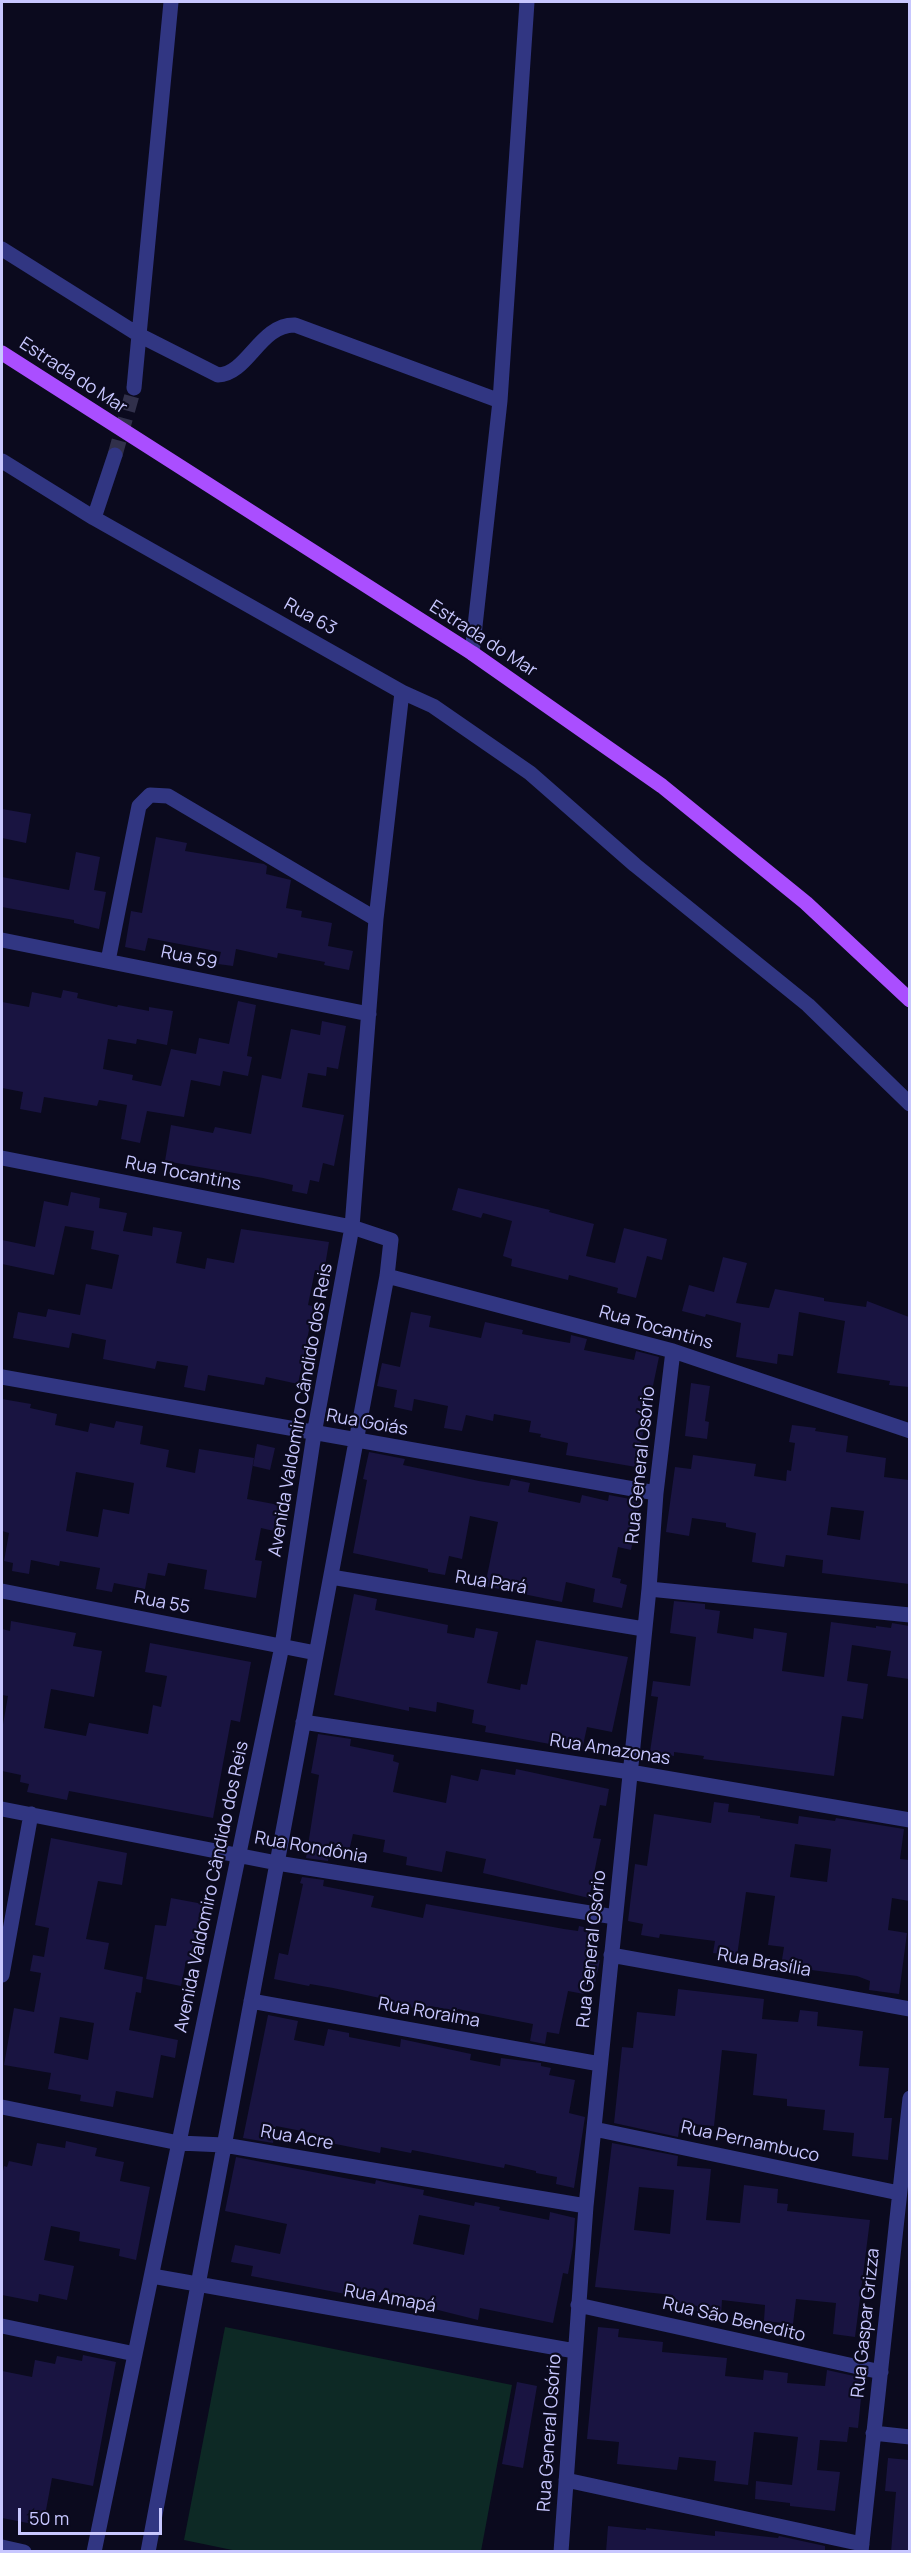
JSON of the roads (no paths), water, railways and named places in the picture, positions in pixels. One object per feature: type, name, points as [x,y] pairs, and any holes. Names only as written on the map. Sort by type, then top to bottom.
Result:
[{"type":"main road","name":"Estrada do Mar","points":[[2,353],[472,653],[662,786],[806,903],[909,1000]]},
{"type":"street","points":[[134,388],[171,2]]},
{"type":"street","points":[[472,653],[500,401],[527,2]]},
{"type":"street","points":[[2,249],[139,336],[218,375],[231,371],[271,332],[284,324],[295,325],[500,401]]},
{"type":"street","points":[[94,518],[115,455]]},
{"type":"street","name":"Rua 63","points":[[2,461],[94,518],[402,692],[433,706],[530,773],[635,865],[808,1005],[909,1104]]},
{"type":"street","points":[[108,961],[139,806],[150,795],[168,796],[376,919],[402,692]]},
{"type":"street","name":"Avenida Valdomiro Cândido dos Reis","points":[[94,2552],[282,1646],[315,1434],[352,1227],[376,919]]},
{"type":"street","name":"Rua 59","points":[[2,940],[369,1014]]},
{"type":"street","name":"Rua Tocantins","points":[[2,1158],[352,1227],[391,1240],[387,1276],[673,1351],[909,1431]]},
{"type":"street","points":[[148,2552],[387,1276]]},
{"type":"street","name":"Rua General Osório","points":[[561,2552],[586,2206],[649,1589],[656,1492],[673,1351]]},
{"type":"street","name":"Rua Goiás","points":[[2,1377],[315,1434],[656,1492]]},
{"type":"street","name":"Rua Pará","points":[[331,1577],[644,1629]]},
{"type":"street","points":[[649,1589],[909,1616]]},
{"type":"street","name":"Rua 55","points":[[2,1591],[316,1653]]},
{"type":"street","name":"Rua Amazonas","points":[[303,1722],[630,1772],[909,1820]]},
{"type":"street","name":"Rua Rondônia","points":[[2,1809],[277,1863],[615,1917]]},
{"type":"street","points":[[2,1975],[31,1814]]},
{"type":"street","name":"Rua Brasília","points":[[611,1954],[909,2009]]},
{"type":"street","name":"Rua Roraima","points":[[251,2001],[600,2064]]},
{"type":"street","name":"Rua Gaspar Grizza","points":[[861,2548],[909,2098]]},
{"type":"street","name":"Rua Acre","points":[[2,2106],[179,2144],[224,2145],[586,2206]]},
{"type":"street","name":"Rua Pernambuco","points":[[594,2129],[899,2193]]},
{"type":"street","name":"Rua Amapá","points":[[152,2276],[575,2351]]},
{"type":"street","name":"Rua São Benedito","points":[[578,2305],[881,2372]]},
{"type":"street","points":[[2,2326],[135,2354]]},
{"type":"street","points":[[873,2433],[909,2438]]},
{"type":"street","points":[[566,2480],[861,2548]]},
{"type":"street","points":[[2,2547],[24,2552]]},
{"type":"tunnel","points":[[115,455],[134,388]]}]
